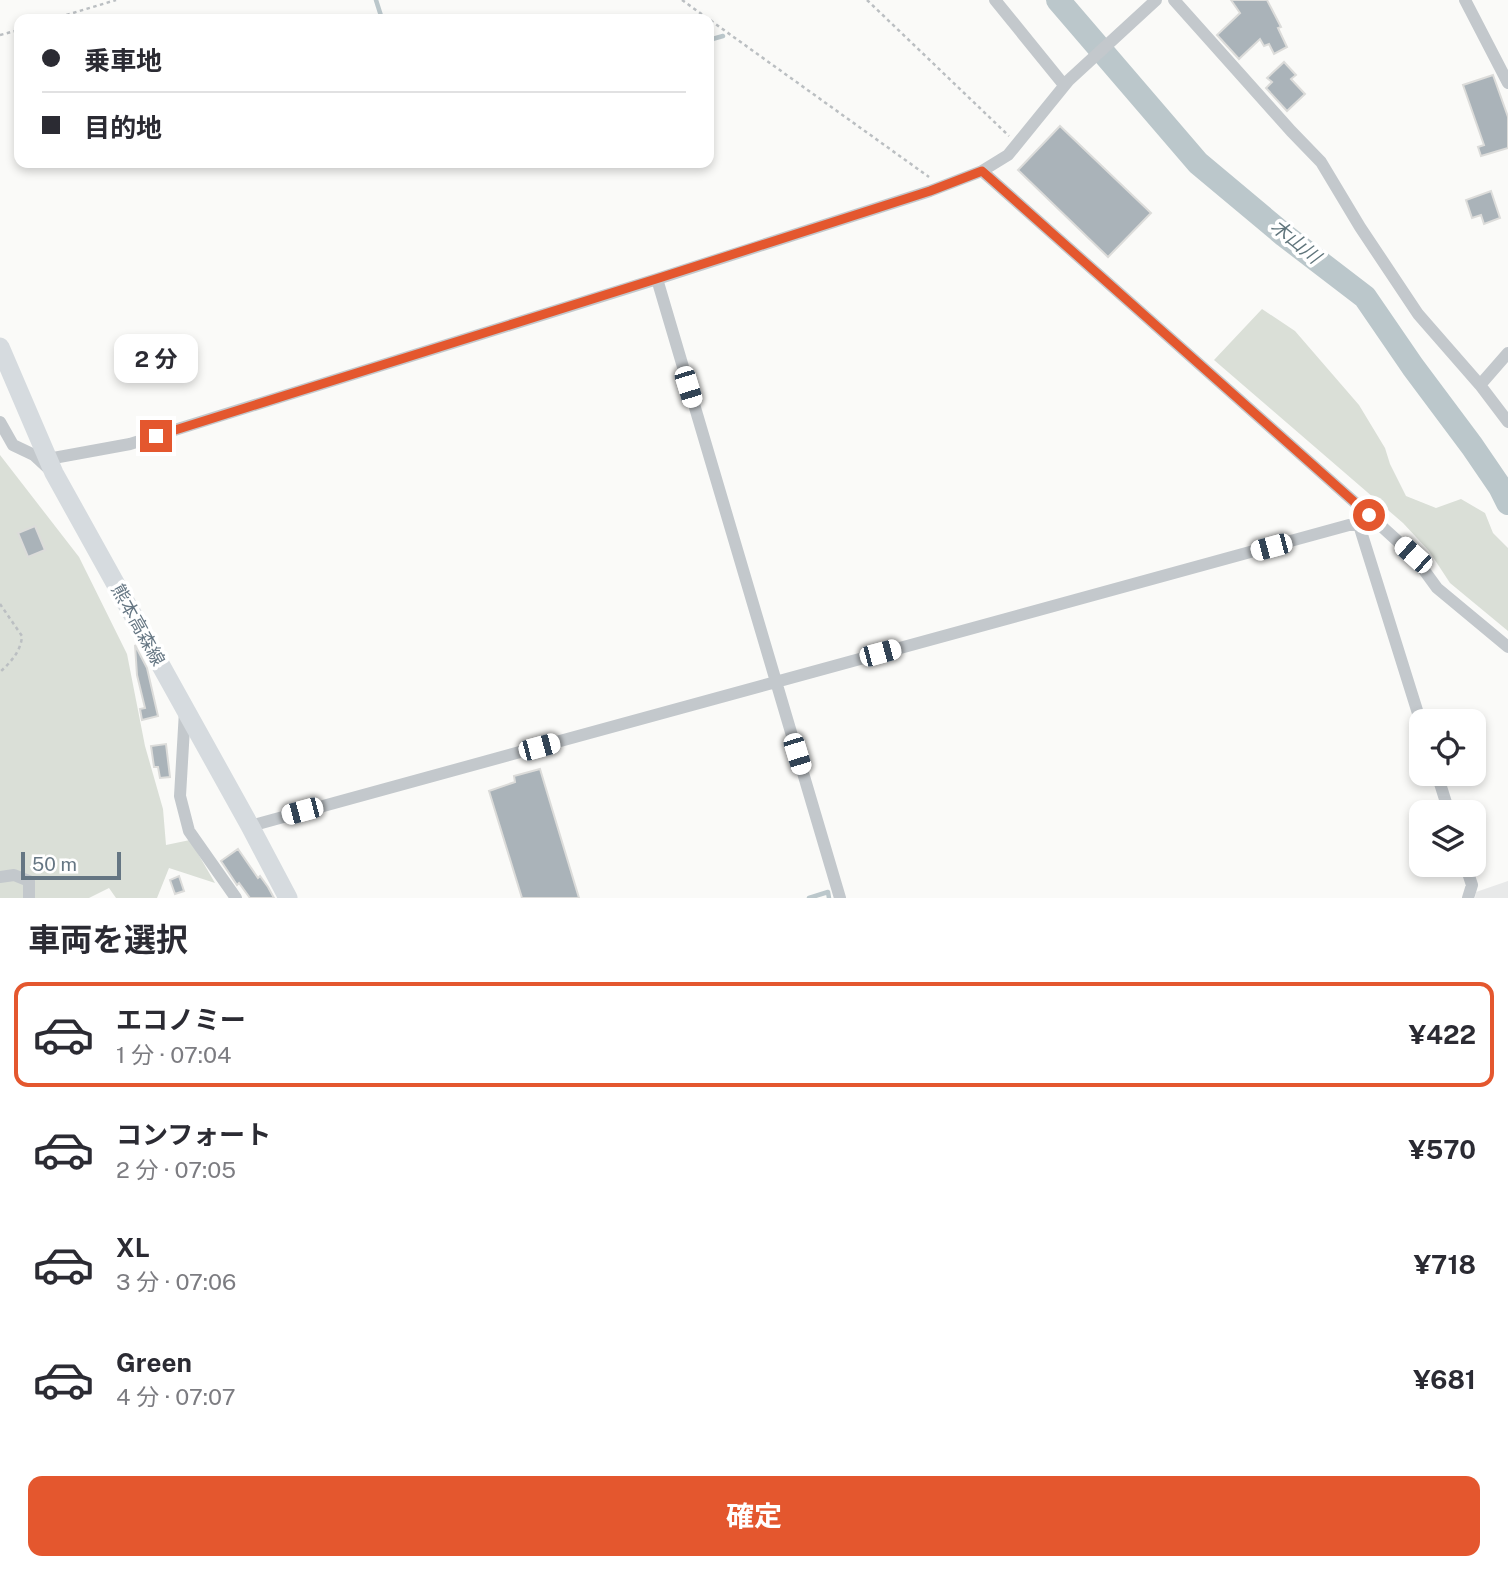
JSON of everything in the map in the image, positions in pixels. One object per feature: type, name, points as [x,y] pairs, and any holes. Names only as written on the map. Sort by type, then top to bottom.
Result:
[{"type":"main road","name":"熊本高森線","points":[[0,347],[51,466],[288,898]]},
{"type":"street","points":[[995,0],[1066,82]]},
{"type":"street","points":[[0,422],[13,445],[51,466],[130,444],[656,279],[942,186],[982,171],[1008,155],[1066,82],[1156,0]]},
{"type":"street","points":[[1174,0],[1321,162],[1418,314],[1508,422]]},
{"type":"street","points":[[1465,0],[1508,83]]},
{"type":"street","points":[[982,171],[1369,515],[1413,555],[1437,588],[1508,647]]},
{"type":"street","points":[[656,279],[840,898]]},
{"type":"street","points":[[1479,385],[1508,353]]},
{"type":"street","points":[[250,826],[1349,525],[1359,525],[1369,515]]},
{"type":"street","points":[[1359,525],[1417,709]]},
{"type":"street","points":[[185,709],[180,796],[188,831],[236,898]]},
{"type":"street","points":[[0,877],[14,876],[29,881],[29,898]]},
{"type":"street","points":[[1468,898],[1472,885],[1469,877]]},
{"type":"path","points":[[70,14],[116,0]]},
{"type":"path","points":[[682,0],[702,14]]},
{"type":"path","points":[[867,0],[1017,144]]},
{"type":"path","points":[[714,23],[942,186]]},
{"type":"path","points":[[0,604],[22,636],[12,662],[0,672]]},
{"type":"shaded area","points":[[1262,309],[1295,331],[1359,405],[1385,448],[1406,496],[1436,508],[1461,499],[1485,513],[1493,533],[1508,548],[1508,631],[1450,583],[1429,551],[1403,523],[1214,360]]},
{"type":"shaded area","points":[[0,455],[79,557],[127,654],[145,746],[163,809],[166,845],[190,840],[215,883],[169,868],[157,898],[116,898],[109,888],[89,898],[0,898]]},
{"type":"shaded area","points":[[1508,881],[1508,898],[1475,898],[1476,892]]},
{"type":"building","points":[[1231,0],[1267,0],[1281,27],[1278,28],[1287,47],[1274,54],[1269,44],[1264,46],[1260,39],[1239,59],[1217,35],[1240,13]]},
{"type":"building","points":[[1284,62],[1296,75],[1291,79],[1305,94],[1287,111],[1266,88],[1272,82],[1267,78]]},
{"type":"building","points":[[1493,75],[1508,117],[1508,148],[1481,156],[1478,147],[1484,145],[1463,85]]},
{"type":"building","points":[[1060,126],[1151,213],[1108,257],[1018,170]]},
{"type":"building","points":[[1491,191],[1500,218],[1484,224],[1481,215],[1472,218],[1466,200]]},
{"type":"building","points":[[35,526],[45,550],[28,557],[18,533]]},
{"type":"building","points":[[135,645],[147,668],[158,716],[142,720],[140,709],[145,708],[137,675]]},
{"type":"building","points":[[166,744],[170,777],[160,778],[158,767],[154,767],[151,746]]},
{"type":"building","points":[[540,769],[579,898],[522,898],[489,791],[515,782],[514,776]]},
{"type":"building","points":[[238,849],[274,898],[250,898],[239,883],[237,885],[221,861]]},
{"type":"building","points":[[179,876],[184,891],[175,894],[170,880]]},
{"type":"waterway","points":[[376,0],[380,14]]},
{"type":"waterway","name":"木山川","points":[[1058,0],[1198,163],[1284,235],[1365,297],[1472,446],[1508,503]]},
{"type":"waterway","points":[[714,39],[723,36]]},
{"type":"waterway","points":[[809,898],[828,892],[829,898]]},
{"type":"route","points":[[156,436],[656,279],[930,191],[982,171],[1369,515]]}]
